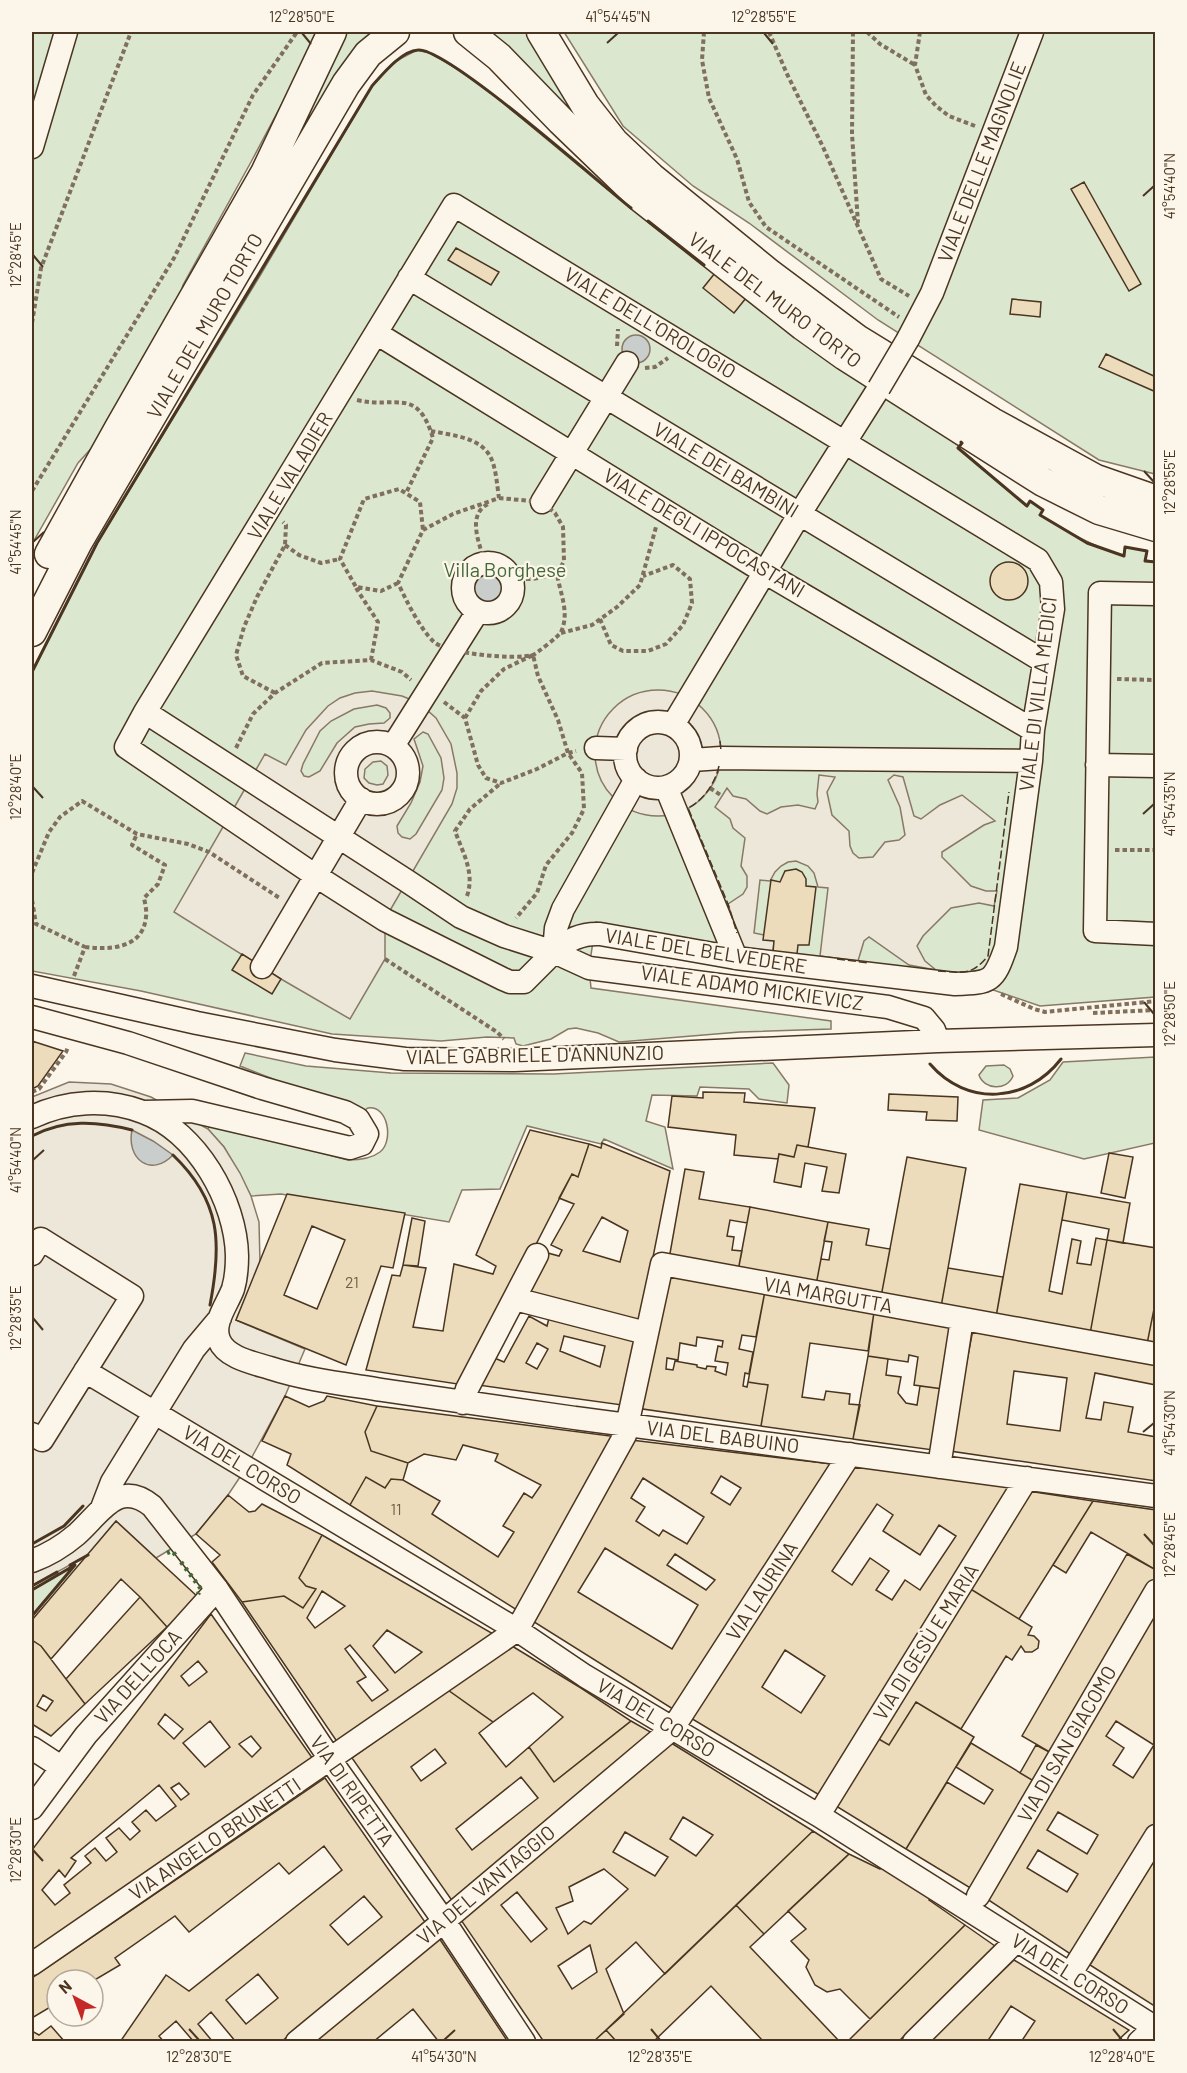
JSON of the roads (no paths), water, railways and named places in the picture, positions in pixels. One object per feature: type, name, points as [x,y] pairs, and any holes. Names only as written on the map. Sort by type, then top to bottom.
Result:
[{"type":"main road","name":"VIALE DEL MURO TORTO","points":[[32,588],[118,428],[265,173],[332,32]]},
{"type":"main road","name":"VIALE DEL MURO TORTO","points":[[32,632],[78,542],[340,94],[368,54],[395,32]]},
{"type":"main road","name":"VIALE DEL MURO TORTO","points":[[468,32],[499,57],[578,138],[641,198],[844,356],[1043,482],[1091,507],[1155,527]]},
{"type":"main road","name":"VIALE DEL MURO TORTO","points":[[541,32],[589,110],[621,149],[651,177],[777,279],[857,339],[992,422],[1096,479],[1155,500]]},
{"type":"street","points":[[32,147],[66,32]]},
{"type":"street","name":"VIALE DELLE MAGNOLIE","points":[[674,725],[799,515],[908,339],[928,299],[1032,32]]},
{"type":"street","name":"VIALE VALADIER","points":[[126,747],[145,712],[454,205]]},
{"type":"street","name":"VIALE DELL'OROLOGIO","points":[[454,205],[846,442]]},
{"type":"street","name":"VIALE DEI BAMBINI","points":[[409,278],[1043,661]]},
{"type":"street","name":"VIALE DEGLI IPPOCASTANI","points":[[376,333],[766,573],[1033,730]]},
{"type":"street","points":[[542,502],[627,363]]},
{"type":"street","name":"VIALE DI VILLA MEDICI","points":[[846,442],[1038,560],[1051,582],[1053,609],[1033,730],[1031,761],[1006,947],[998,970],[987,981]]},
{"type":"street","points":[[485,563],[501,566],[511,579],[512,593],[505,606],[492,613],[478,611],[465,601],[462,584],[465,576],[470,570],[485,563]]},
{"type":"street","points":[[1155,594],[1100,593],[1095,931],[1155,933]]},
{"type":"street","points":[[393,746],[478,611]]},
{"type":"street","points":[[145,712],[461,917],[504,936],[554,952],[556,928],[563,909],[636,779]]},
{"type":"street","points":[[661,721],[674,725],[684,733],[691,746],[692,760],[687,772],[678,782],[666,787],[655,788],[645,785],[629,770],[626,749],[630,738],[638,728],[649,723],[661,721]]},
{"type":"street","points":[[384,742],[393,746],[406,760],[408,779],[404,788],[398,796],[380,804],[361,800],[348,785],[346,766],[350,757],[365,744],[384,742]]},
{"type":"street","name":"VIALE DEL BELVEDERE","points":[[126,747],[385,920],[510,982],[524,982],[554,952],[574,938],[590,934],[736,958],[955,984],[987,981]]},
{"type":"street","points":[[596,748],[626,749]]},
{"type":"street","points":[[692,760],[721,758],[1031,761]]},
{"type":"street","points":[[1097,765],[1155,766]]},
{"type":"street","points":[[666,787],[736,958]]},
{"type":"street","points":[[262,967],[361,800]]},
{"type":"street","name":"VIALE ADAMO MICKIEVICZ","points":[[554,952],[590,968],[859,1002],[905,1011],[929,1022],[938,1041]]},
{"type":"street","name":"VIALE GABRIELE D'ANNUNZIO","points":[[32,986],[197,1023],[335,1050],[405,1059],[525,1059],[938,1041],[1155,1035]]},
{"type":"street","points":[[32,1017],[128,1043],[262,1088],[345,1112],[358,1119],[367,1134],[362,1144],[350,1148],[192,1112],[144,1112],[87,1103],[66,1105],[32,1117]]},
{"type":"street","points":[[32,1561],[67,1542],[102,1508],[112,1482],[194,1349],[220,1318],[233,1288],[237,1264],[237,1242],[228,1206],[215,1179],[197,1153],[169,1126],[144,1112]]},
{"type":"street","points":[[32,1254],[41,1239],[132,1296],[42,1440],[32,1434]]},
{"type":"street","points":[[463,1403],[467,1389],[537,1255]]},
{"type":"street","name":"VIA MARGUTTA","points":[[517,1630],[625,1435],[662,1264],[1155,1354]]},
{"type":"street","points":[[515,1299],[646,1333]]},
{"type":"street","name":"VIA DEL BABUINO","points":[[220,1318],[217,1333],[221,1345],[228,1352],[291,1375],[463,1403],[1155,1496]]},
{"type":"street","points":[[939,1467],[962,1319]]},
{"type":"street","name":"VIA DEL CORSO","points":[[85,1371],[517,1630],[585,1676],[818,1815],[1155,2027]]},
{"type":"street","name":"VIA LAURINA","points":[[673,1728],[850,1454]]},
{"type":"street","name":"VIA DI GESÙ E MARIA","points":[[825,1806],[1027,1478]]},
{"type":"street","name":"VIA DI RIPETTA","points":[[102,1508],[123,1496],[137,1496],[158,1512],[217,1589],[330,1760],[444,1921],[524,2042]]},
{"type":"street","name":"VIA DELL'OCA","points":[[32,1808],[61,1767],[108,1710],[217,1589]]},
{"type":"street","name":"VIA DI SAN GIACOMO","points":[[978,1896],[1155,1591]]},
{"type":"street","name":"VIA ANGELO BRUNETTI","points":[[32,1964],[517,1630]]},
{"type":"street","name":"VIA DEL VANTAGGIO","points":[[297,2042],[673,1728]]},
{"type":"street","points":[[32,1748],[61,1767]]},
{"type":"street","points":[[1076,1965],[1155,1836]]},
{"type":"street","points":[[914,2042],[1017,1940]]},
{"type":"street","points":[[1139,2042],[1155,2027]]},
{"type":"park label","name":"Villa Borghese","points":[[505,570]]}]
